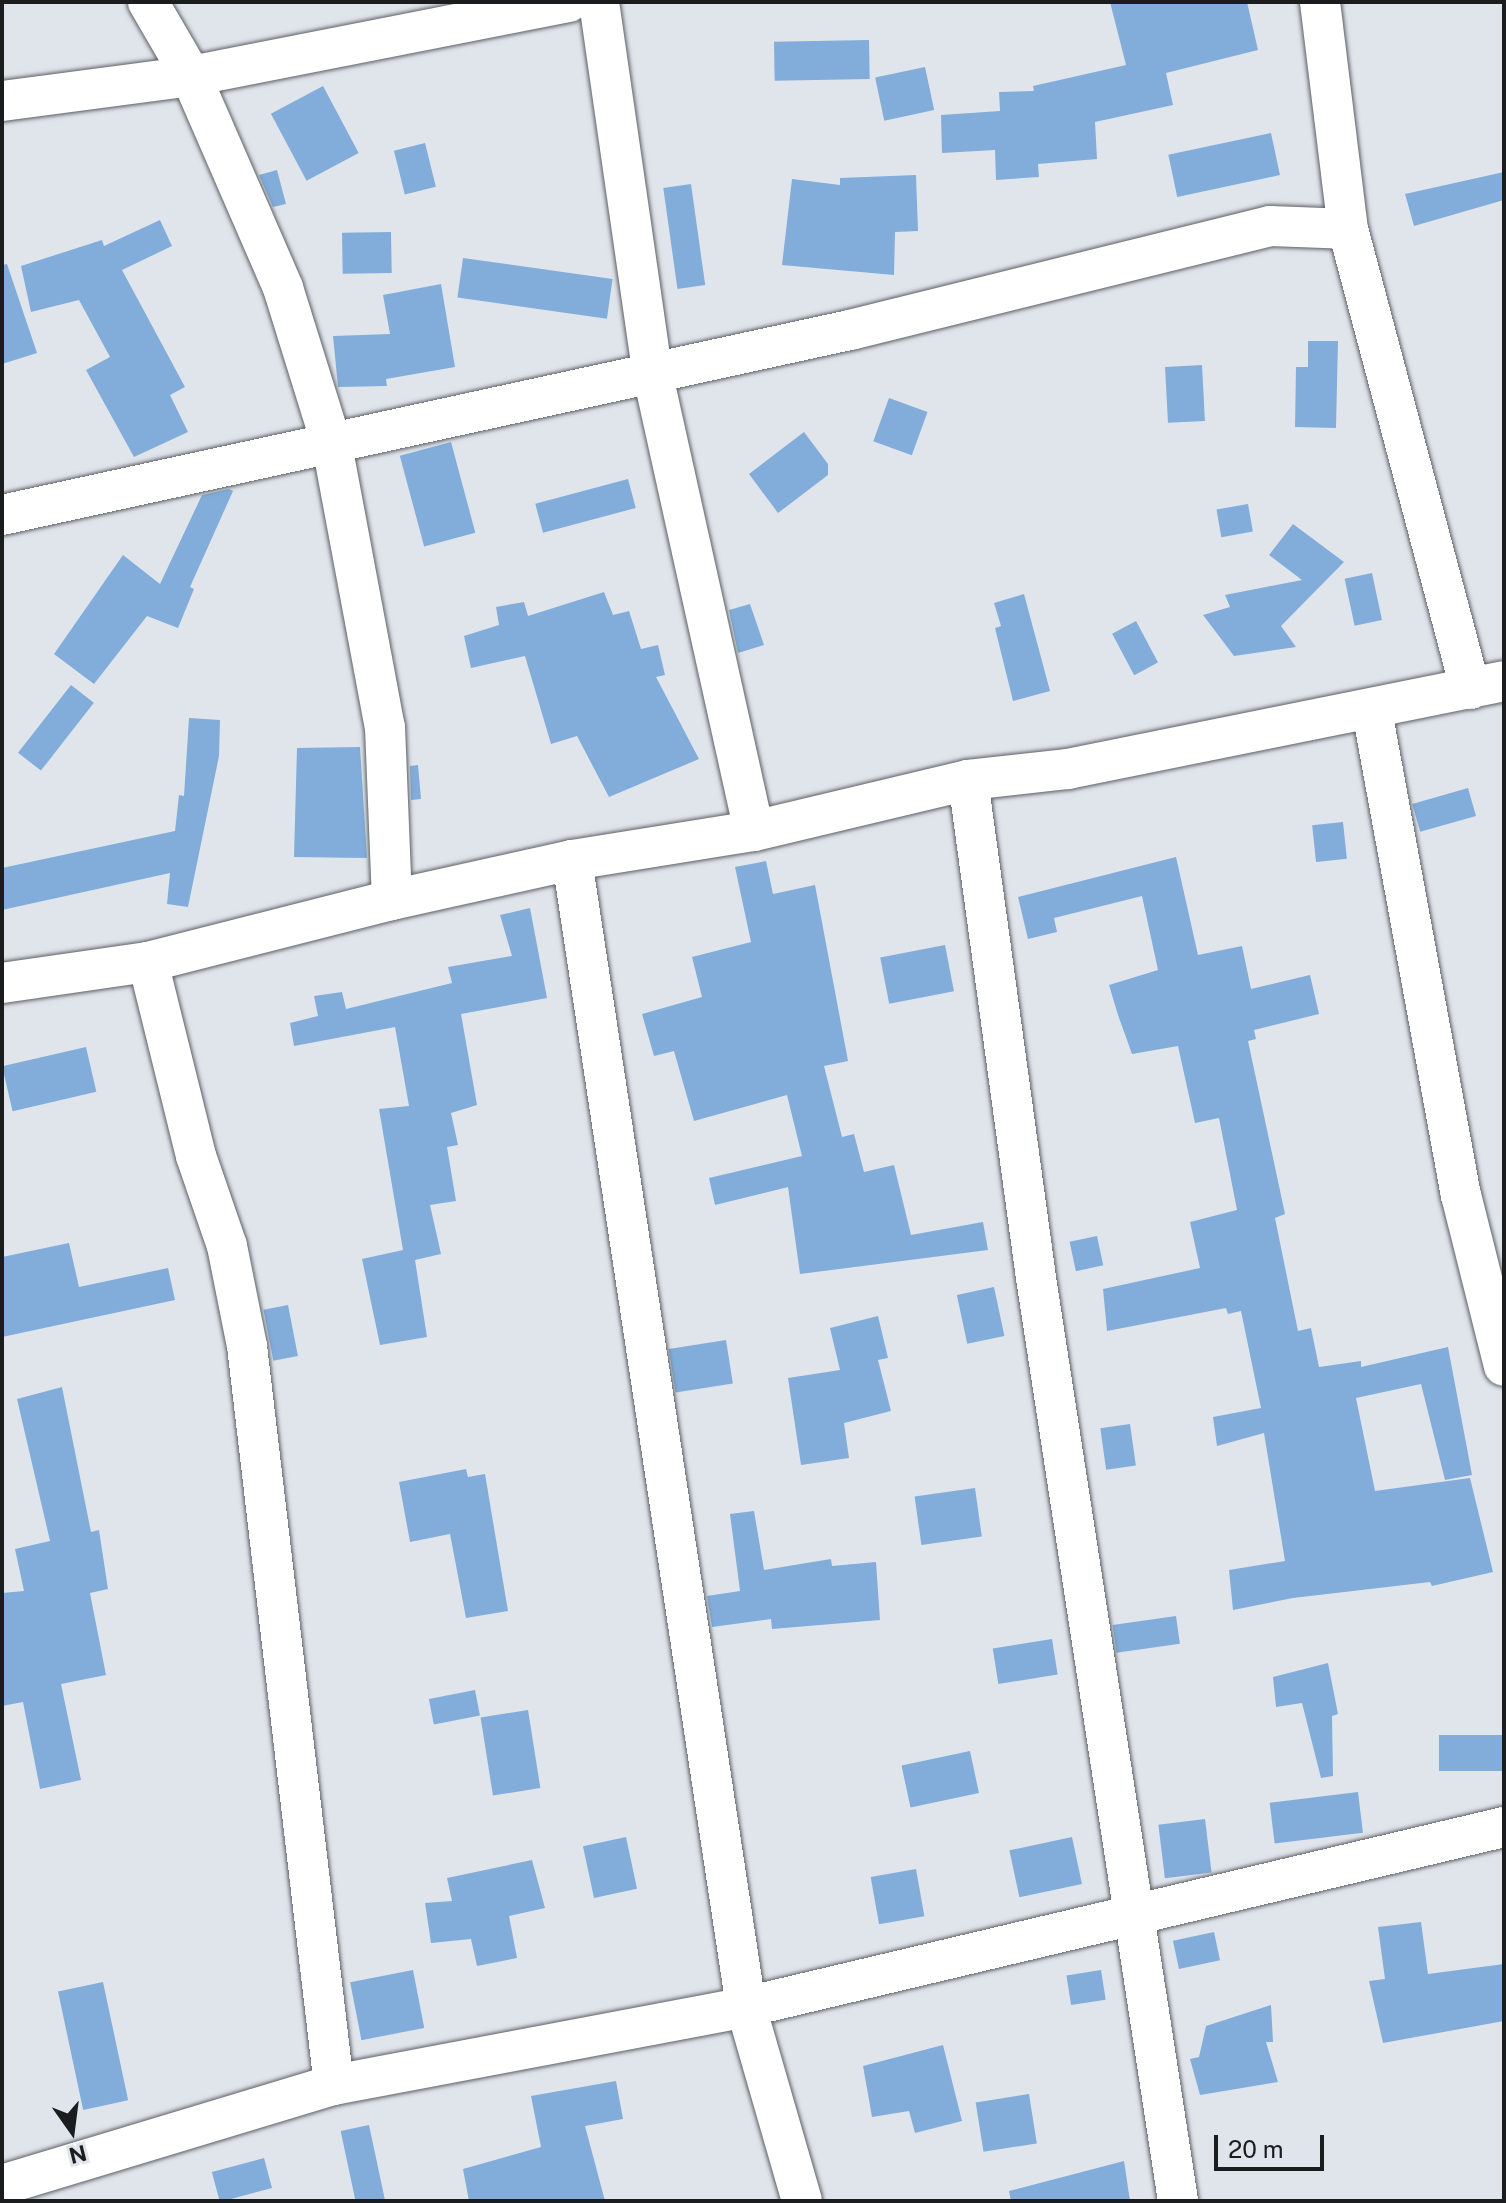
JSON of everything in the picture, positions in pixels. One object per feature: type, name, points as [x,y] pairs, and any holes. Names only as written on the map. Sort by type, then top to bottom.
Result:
[{"type":"street","points":[[148,2],[191,76],[283,288],[332,445],[385,727],[392,900]]},
{"type":"street","points":[[2,101],[191,76],[569,2]]},
{"type":"street","points":[[599,2],[652,371],[754,831]]},
{"type":"street","points":[[2,983],[148,962],[392,900],[572,860],[754,831],[968,780],[1068,769],[1372,711],[1487,685],[1348,229],[1320,2]]},
{"type":"street","points":[[2,515],[850,330],[1270,226],[1348,229]]},
{"type":"street","points":[[1372,711],[1461,1195],[1504,1366]]},
{"type":"street","points":[[968,780],[1036,1278],[1178,2201]]},
{"type":"street","points":[[572,860],[746,2007],[802,2201]]},
{"type":"street","points":[[148,962],[196,1156],[227,1246],[247,1346],[334,2085]]},
{"type":"street","points":[[2,2185],[334,2085],[746,2007],[1504,1827]]},
{"type":"building","points":[[1110,2],[1247,2],[1258,50],[1166,73],[1173,105],[1095,122],[1097,159],[1038,164],[1039,177],[996,180],[995,150],[942,153],[941,115],[1000,111],[999,92],[1034,91],[1033,86],[1126,65]]},
{"type":"building","points":[[869,40],[870,79],[775,81],[774,42]]},
{"type":"building","points":[[925,67],[934,110],[884,121],[875,78]]},
{"type":"building","points":[[323,86],[359,153],[307,181],[271,114]]},
{"type":"building","points":[[1271,133],[1280,175],[1177,197],[1168,155]]},
{"type":"building","points":[[425,143],[436,187],[405,194],[394,151]]},
{"type":"building","points":[[277,170],[286,204],[273,207],[259,175]]},
{"type":"building","points":[[1504,172],[1504,200],[1414,226],[1405,194]]},
{"type":"building","points":[[916,175],[918,231],[895,232],[894,275],[782,265],[792,179],[840,185],[840,178]]},
{"type":"building","points":[[691,184],[705,285],[677,289],[663,188]]},
{"type":"building","points":[[160,220],[172,246],[122,270],[185,387],[170,395],[188,432],[134,457],[86,370],[110,357],[79,300],[31,312],[21,266],[102,240],[104,246]]},
{"type":"building","points":[[391,232],[392,273],[343,274],[342,233]]},
{"type":"building","points":[[463,258],[613,279],[607,319],[457,298]]},
{"type":"building","points":[[7,264],[37,353],[2,364],[2,265]]},
{"type":"building","points":[[441,284],[455,367],[386,379],[387,386],[338,387],[333,336],[390,334],[383,295]]},
{"type":"building","points":[[1308,341],[1338,341],[1336,428],[1295,427],[1296,367],[1308,367]]},
{"type":"building","points":[[1202,365],[1205,421],[1168,423],[1165,367]]},
{"type":"building","points":[[889,398],[928,412],[912,455],[873,441]]},
{"type":"building","points":[[804,432],[828,464],[828,475],[778,513],[749,474]]},
{"type":"building","points":[[451,442],[475,533],[424,547],[400,456]]},
{"type":"building","points":[[628,479],[636,508],[543,533],[535,504]]},
{"type":"building","points":[[229,489],[233,491],[190,587],[194,589],[178,628],[147,616],[94,684],[54,654],[123,555],[160,584],[202,495]]},
{"type":"building","points":[[1248,504],[1253,532],[1221,537],[1216,510]]},
{"type":"building","points":[[1293,524],[1344,562],[1281,626],[1296,647],[1234,656],[1203,615],[1230,607],[1225,595],[1302,580],[1269,555]]},
{"type":"building","points":[[1372,573],[1382,620],[1355,626],[1345,579]]},
{"type":"building","points":[[604,592],[613,615],[629,611],[641,649],[658,645],[665,675],[656,677],[699,759],[609,797],[577,736],[551,744],[525,656],[471,668],[464,636],[499,625],[496,607],[524,602],[528,616]]},
{"type":"building","points":[[1024,594],[1050,691],[1013,701],[995,628],[1001,626],[994,603]]},
{"type":"building","points":[[750,604],[764,645],[738,653],[729,610]]},
{"type":"building","points":[[1136,621],[1158,662],[1134,675],[1112,634]]},
{"type":"building","points":[[71,685],[94,703],[41,771],[18,753]]},
{"type":"building","points":[[189,718],[220,720],[219,756],[188,907],[167,904],[170,873],[2,910],[2,868],[175,831],[179,795],[184,796]]},
{"type":"building","points":[[360,747],[367,858],[294,857],[297,748]]},
{"type":"building","points":[[418,765],[421,799],[411,800],[410,766]]},
{"type":"building","points":[[1468,788],[1476,816],[1420,832],[1412,804]]},
{"type":"building","points":[[1343,822],[1347,859],[1316,862],[1312,825]]},
{"type":"building","points":[[1176,857],[1198,955],[1242,946],[1251,989],[1310,975],[1319,1014],[1254,1030],[1256,1039],[1248,1041],[1285,1214],[1275,1218],[1298,1331],[1311,1328],[1319,1367],[1361,1361],[1361,1367],[1448,1347],[1472,1475],[1445,1480],[1421,1384],[1356,1398],[1375,1491],[1470,1478],[1493,1572],[1432,1586],[1430,1582],[1293,1598],[1233,1610],[1229,1570],[1285,1561],[1264,1433],[1217,1446],[1213,1417],[1261,1408],[1241,1311],[1228,1314],[1226,1308],[1107,1331],[1103,1289],[1200,1268],[1190,1222],[1237,1210],[1219,1118],[1195,1123],[1178,1046],[1132,1054],[1118,1015],[1109,985],[1158,970],[1142,896],[1054,918],[1057,932],[1028,939],[1018,897]]},
{"type":"building","points":[[766,861],[773,894],[815,885],[848,1061],[824,1066],[842,1137],[854,1134],[864,1172],[894,1165],[911,1235],[983,1222],[988,1250],[800,1274],[788,1187],[715,1205],[709,1178],[802,1156],[787,1095],[694,1121],[674,1051],[654,1056],[642,1014],[702,997],[692,957],[751,942],[735,867]]},
{"type":"building","points":[[530,908],[547,998],[461,1014],[477,1105],[451,1113],[458,1145],[447,1147],[456,1201],[430,1205],[441,1254],[415,1260],[427,1337],[380,1345],[362,1259],[403,1250],[379,1109],[409,1106],[395,1027],[294,1046],[290,1023],[318,1016],[314,996],[342,992],[346,1009],[452,983],[448,967],[512,956],[500,915]]},
{"type":"building","points":[[945,945],[954,991],[889,1004],[880,958]]},
{"type":"building","points":[[86,1047],[96,1092],[13,1111],[2,1066]]},
{"type":"building","points":[[1097,1236],[1103,1265],[1076,1271],[1070,1242]]},
{"type":"building","points":[[69,1243],[79,1287],[168,1268],[175,1300],[2,1337],[2,1257]]},
{"type":"building","points":[[994,1287],[1004,1336],[967,1344],[957,1295]]},
{"type":"building","points":[[288,1305],[298,1356],[273,1361],[263,1310]]},
{"type":"building","points":[[878,1316],[888,1358],[878,1360],[891,1411],[844,1423],[849,1458],[801,1465],[788,1378],[840,1370],[830,1328]]},
{"type":"building","points":[[726,1340],[733,1383],[676,1393],[669,1349]]},
{"type":"building","points":[[62,1387],[91,1532],[99,1530],[108,1589],[90,1593],[106,1675],[61,1684],[81,1780],[40,1789],[23,1702],[2,1706],[2,1593],[24,1591],[15,1549],[50,1541],[17,1399]]},
{"type":"building","points":[[1130,1424],[1136,1466],[1106,1470],[1100,1428]]},
{"type":"building","points":[[466,1469],[468,1477],[485,1474],[508,1611],[466,1618],[450,1534],[410,1542],[399,1482]]},
{"type":"building","points":[[975,1488],[982,1537],[921,1545],[915,1496]]},
{"type":"building","points":[[754,1511],[764,1570],[831,1559],[832,1566],[876,1562],[880,1620],[772,1629],[771,1619],[712,1627],[707,1596],[740,1591],[730,1514]]},
{"type":"building","points":[[1176,1616],[1180,1644],[1117,1653],[1113,1625]]},
{"type":"building","points":[[1052,1639],[1058,1675],[998,1684],[993,1648]]},
{"type":"building","points":[[1328,1663],[1338,1714],[1332,1716],[1333,1776],[1321,1778],[1302,1703],[1276,1707],[1273,1677]]},
{"type":"building","points":[[475,1690],[480,1716],[434,1724],[429,1699]]},
{"type":"building","points":[[528,1710],[540,1788],[493,1796],[481,1718]]},
{"type":"building","points":[[1439,1735],[1504,1735],[1504,1771],[1439,1771]]},
{"type":"building","points":[[970,1751],[979,1793],[910,1808],[902,1766]]},
{"type":"building","points":[[1358,1792],[1363,1833],[1275,1844],[1270,1803]]},
{"type":"building","points":[[1205,1819],[1212,1873],[1165,1878],[1158,1825]]},
{"type":"building","points":[[626,1837],[637,1889],[594,1898],[583,1846]]},
{"type":"building","points":[[1072,1837],[1082,1884],[1019,1897],[1009,1850]]},
{"type":"building","points":[[532,1860],[545,1908],[509,1916],[517,1958],[477,1966],[471,1939],[431,1943],[425,1903],[452,1901],[447,1878]]},
{"type":"building","points":[[916,1869],[924,1916],[879,1924],[871,1877]]},
{"type":"building","points":[[1421,1922],[1428,1974],[1504,1964],[1504,2021],[1383,2043],[1369,1981],[1385,1979],[1378,1927]]},
{"type":"building","points":[[1214,1932],[1220,1960],[1179,1969],[1173,1941]]},
{"type":"building","points":[[413,1970],[424,2028],[361,2040],[350,1982]]},
{"type":"building","points":[[1101,1970],[1106,2000],[1071,2005],[1066,1975]]},
{"type":"building","points":[[103,1982],[128,2100],[83,2110],[58,1992]]},
{"type":"building","points":[[1271,2005],[1273,2042],[1266,2042],[1278,2082],[1200,2095],[1190,2059],[1199,2057],[1206,2026]]},
{"type":"building","points":[[943,2045],[962,2121],[915,2133],[909,2111],[872,2117],[863,2066]]},
{"type":"building","points":[[616,2081],[623,2119],[585,2126],[605,2201],[469,2201],[463,2169],[541,2147],[531,2096]]},
{"type":"building","points":[[1029,2094],[1037,2143],[983,2152],[976,2102]]},
{"type":"building","points":[[369,2125],[385,2201],[356,2201],[341,2131]]},
{"type":"building","points":[[264,2158],[272,2188],[220,2201],[212,2172]]},
{"type":"building","points":[[1124,2161],[1130,2201],[1011,2201],[1009,2191]]}]
